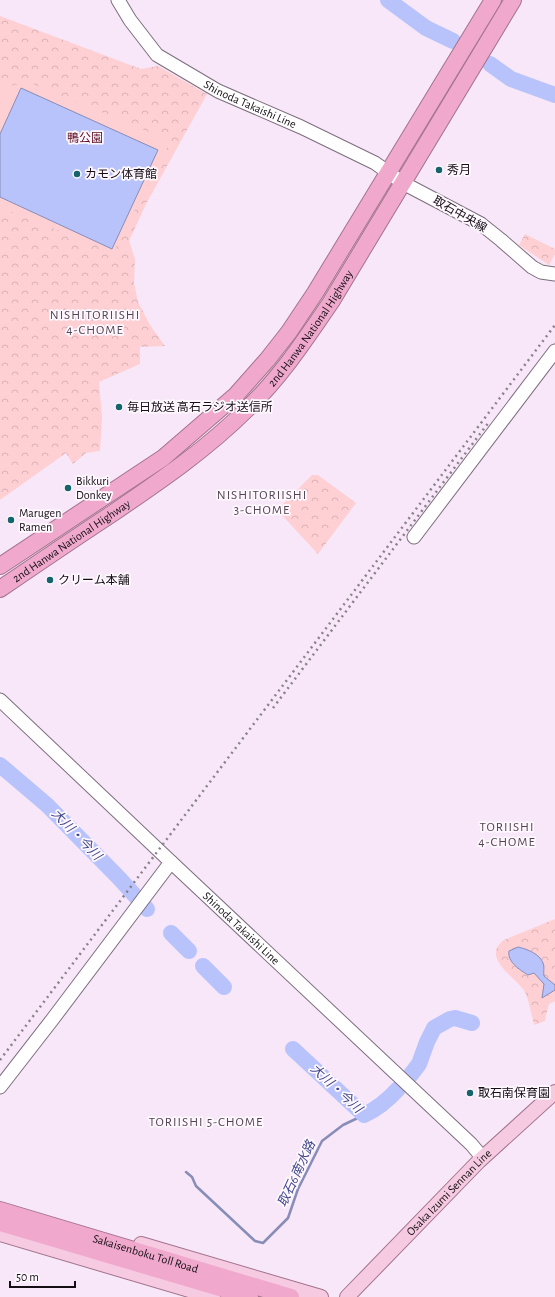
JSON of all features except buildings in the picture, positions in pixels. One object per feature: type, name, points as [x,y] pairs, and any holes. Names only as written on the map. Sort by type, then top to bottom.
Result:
[{"type":"highway","name":"2nd Hanwa National Highway","points":[[0,566],[162,458],[236,395],[267,360],[289,332],[315,293],[493,0]]},
{"type":"highway","name":"2nd Hanwa National Highway","points":[[0,589],[182,464],[220,434],[248,409],[281,372],[303,344],[331,302],[513,0]]},
{"type":"highway","name":"Sakaisenboku Toll Road","points":[[0,1209],[45,1230],[250,1297]]},
{"type":"highway","name":"Sakaisenboku Toll Road","points":[[0,1224],[45,1230],[291,1297]]},
{"type":"main road","name":"Shinoda Takaishi Line","points":[[118,0],[130,20],[157,55],[218,91],[301,127],[375,164],[389,172],[403,183]]},
{"type":"main road","name":"取石中央線","points":[[403,183],[481,224],[532,267],[541,272],[555,274]]},
{"type":"main road","points":[[414,538],[555,351]]},
{"type":"main road","name":"Shinoda Takaishi Line","points":[[0,700],[471,1144],[482,1157]]},
{"type":"main road","points":[[0,1087],[171,862]]},
{"type":"main road","name":"Osaka Izumi Sennan Line","points":[[348,1297],[482,1157],[555,1092]]},
{"type":"main road","points":[[0,1203],[321,1297]]},
{"type":"main road","points":[[0,1234],[213,1297]]},
{"type":"green space","name":"鴨公園","points":[[0,16],[141,69],[158,66],[207,94],[146,204],[129,241],[135,259],[134,283],[138,302],[150,325],[165,346],[140,347],[140,364],[99,382],[102,417],[100,451],[86,453],[73,464],[66,453],[0,500]]},
{"type":"green space","name":"カモン体育館","points":[[28,82],[171,141],[113,252],[0,207],[0,99],[5,87]]},
{"type":"green space","points":[[525,234],[555,249],[555,254],[549,265],[519,245]]},
{"type":"green space","points":[[312,475],[318,475],[356,503],[318,554],[279,512],[280,507]]},
{"type":"green space","points":[[555,919],[555,1001],[549,1004],[545,1021],[534,1025],[525,992],[501,966],[497,960],[496,953],[498,946],[504,940]]},
{"type":"water","name":"カモン体育館","points":[[21,88],[158,150],[112,249],[0,197],[0,134]]},
{"type":"water","points":[[518,947],[539,957],[544,965],[544,976],[555,985],[555,990],[542,998],[544,984],[534,973],[528,975],[521,971],[510,959],[509,951]]},
{"type":"waterway","points":[[388,0],[426,28],[453,41]]},
{"type":"waterway","points":[[490,64],[511,79],[555,95]]},
{"type":"waterway","name":"大川・今川","points":[[0,765],[47,805],[119,878],[147,909]]},
{"type":"waterway","name":"大川・今川","points":[[171,933],[189,951]]},
{"type":"waterway","name":"大川・今川","points":[[203,966],[224,987]]},
{"type":"waterway","name":"大川・今川","points":[[409,1077],[419,1064],[434,1028],[450,1019],[455,1018],[472,1023]]},
{"type":"waterway","name":"大川・今川","points":[[293,1049],[364,1115],[382,1104],[398,1089]]},
{"type":"waterway","name":"取石6南水路","points":[[186,1172],[192,1177],[196,1186],[255,1241],[263,1243],[288,1218],[298,1189],[322,1141],[343,1125],[364,1115]]},
{"type":"railway","points":[[0,1060],[555,325]]},
{"type":"railway","points":[[273,708],[489,422]]},
{"type":"place","name":"秀月","points":[[439,170]]},
{"type":"place","name":"カモン体育館","points":[[77,174]]},
{"type":"place","name":"毎日放送 高石ラジオ送信所","points":[[119,407]]},
{"type":"place","name":"Bikkuri Donkey","points":[[68,488]]},
{"type":"place","name":"Marugen Ramen","points":[[11,520]]},
{"type":"place","name":"クリーム本舗","points":[[50,580]]},
{"type":"place","name":"取石南保育園","points":[[470,1093]]},
{"type":"district","name":"NISHITORIISHI 4-CHOME","points":[[95,322]]},
{"type":"district","name":"NISHITORIISHI 3-CHOME","points":[[262,502]]},
{"type":"district","name":"TORIISHI 4-CHOME","points":[[507,834]]},
{"type":"district","name":"TORIISHI 5-CHOME","points":[[206,1122]]}]
